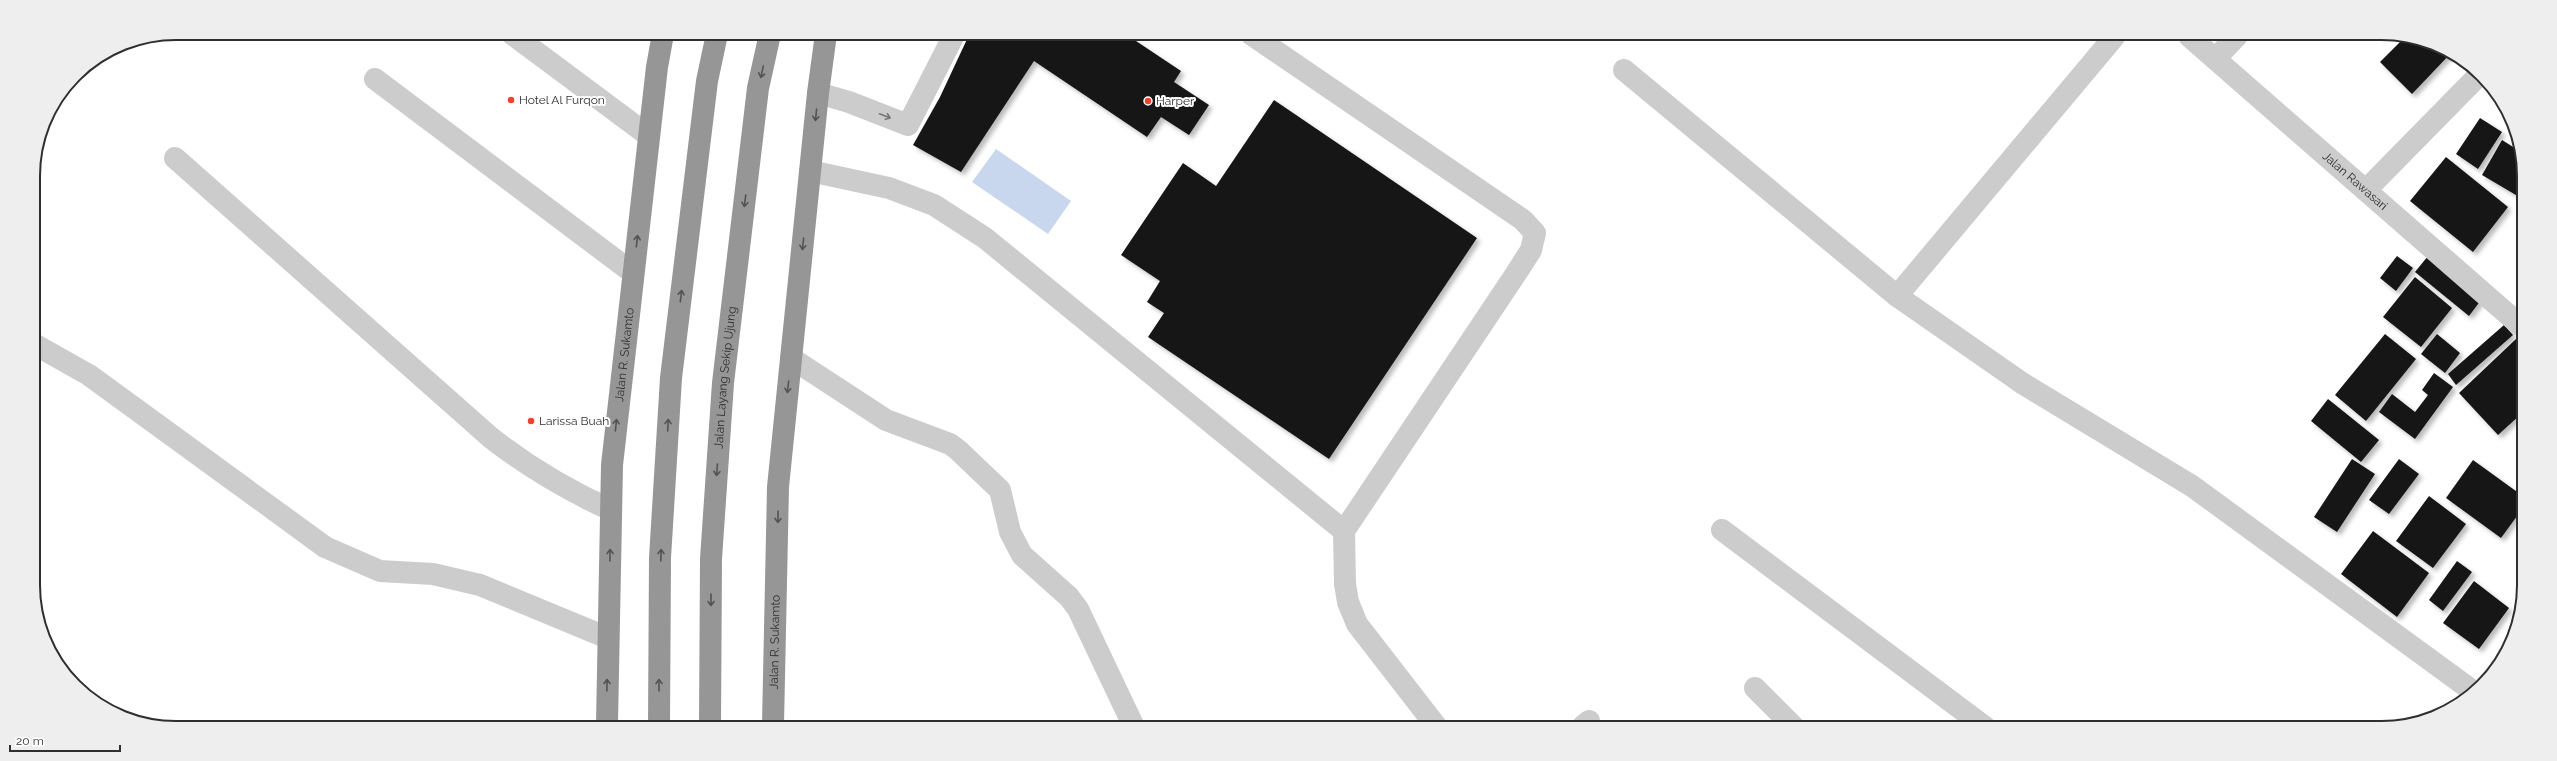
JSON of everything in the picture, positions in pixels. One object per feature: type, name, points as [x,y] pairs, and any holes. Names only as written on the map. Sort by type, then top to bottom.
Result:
[{"type":"highway","name":"Jalan R. Sukamto","points":[[607,721],[612,465],[649,136],[662,40]]},
{"type":"highway","points":[[659,721],[660,558],[671,378],[708,81],[716,40]]},
{"type":"highway","name":"Jalan Layang Sekip Ujung","points":[[710,721],[712,559],[723,383],[758,88],[769,40]]},
{"type":"highway","name":"Jalan R. Sukamto","points":[[773,721],[778,487],[818,93],[825,40]]},
{"type":"street","points":[[520,40],[649,136]]},
{"type":"street","points":[[818,93],[849,102],[908,125],[951,40]]},
{"type":"street","points":[[1259,40],[1523,220],[1535,233],[1530,250],[1518,272],[1344,532],[1345,584],[1348,602],[1357,624],[1432,721]]},
{"type":"street","points":[[1897,296],[2111,40]]},
{"type":"street","name":"Jalan Rawasari","points":[[2194,40],[2517,322]]},
{"type":"street","points":[[2216,58],[2233,40]]},
{"type":"street","points":[[1624,70],[1897,296],[2022,383],[2192,486],[2469,688]]},
{"type":"street","points":[[375,79],[633,273]]},
{"type":"street","points":[[2366,190],[2475,79]]},
{"type":"street","points":[[175,158],[490,437],[519,460],[566,489],[611,510]]},
{"type":"street","points":[[810,171],[890,188],[934,205],[985,238],[1344,532]]},
{"type":"street","points":[[40,347],[89,375],[325,547],[380,571],[433,574],[480,585],[608,638]]},
{"type":"street","points":[[791,358],[886,420],[950,444],[1000,490],[1010,532],[1022,555],[1069,597],[1078,609],[1131,721]]},
{"type":"street","points":[[1722,530],[1977,721]]},
{"type":"street","points":[[1755,688],[1789,721]]},
{"type":"water","points":[[996,149],[1071,201],[1048,234],[972,182]]},
{"type":"building","name":"Harper","points":[[967,40],[1134,40],[1181,71],[1174,82],[1209,105],[1189,135],[1161,117],[1147,137],[1034,61],[961,172],[913,145],[940,97]]},
{"type":"building","points":[[2401,41],[2433,50],[2447,57],[2412,94],[2380,62]]},
{"type":"building","points":[[1274,100],[1477,238],[1329,459],[1148,337],[1164,313],[1147,302],[1160,281],[1121,255],[1183,163],[1216,186]]},
{"type":"building","points":[[2480,118],[2502,132],[2478,169],[2456,154]]},
{"type":"building","points":[[2502,140],[2513,147],[2517,167],[2517,196],[2482,175]]},
{"type":"building","points":[[2446,157],[2508,207],[2473,252],[2410,201]]},
{"type":"building","points":[[2397,256],[2413,268],[2396,291],[2380,278]]},
{"type":"building","points":[[2428,256],[2481,300],[2469,316],[2415,272]]},
{"type":"building","points":[[2415,277],[2452,308],[2421,347],[2383,317]]},
{"type":"building","points":[[2504,325],[2513,335],[2456,385],[2448,374]]},
{"type":"building","points":[[2385,334],[2416,359],[2366,421],[2335,395]]},
{"type":"building","points":[[2437,334],[2460,353],[2445,373],[2421,354]]},
{"type":"building","points":[[2516,339],[2517,340],[2517,418],[2498,435],[2459,393]]},
{"type":"building","points":[[2434,373],[2453,387],[2415,439],[2379,412],[2392,394],[2415,412],[2428,395],[2422,390]]},
{"type":"building","points":[[2328,399],[2379,440],[2361,462],[2311,421]]},
{"type":"building","points":[[2352,459],[2375,474],[2337,532],[2314,517]]},
{"type":"building","points":[[2399,459],[2419,474],[2389,514],[2369,500]]},
{"type":"building","points":[[2473,460],[2517,492],[2517,516],[2501,538],[2446,498]]},
{"type":"building","points":[[2429,496],[2466,524],[2433,568],[2396,541]]},
{"type":"building","points":[[2373,531],[2429,573],[2397,617],[2341,574]]},
{"type":"building","points":[[2457,561],[2472,572],[2443,611],[2429,600]]},
{"type":"building","points":[[2474,581],[2509,608],[2479,649],[2443,623]]},
{"type":"place","name":"Hotel Al Furqon","points":[[511,100]]},
{"type":"place","name":"Harper","points":[[1148,101]]},
{"type":"place","name":"Larissa Buah","points":[[531,421]]}]
